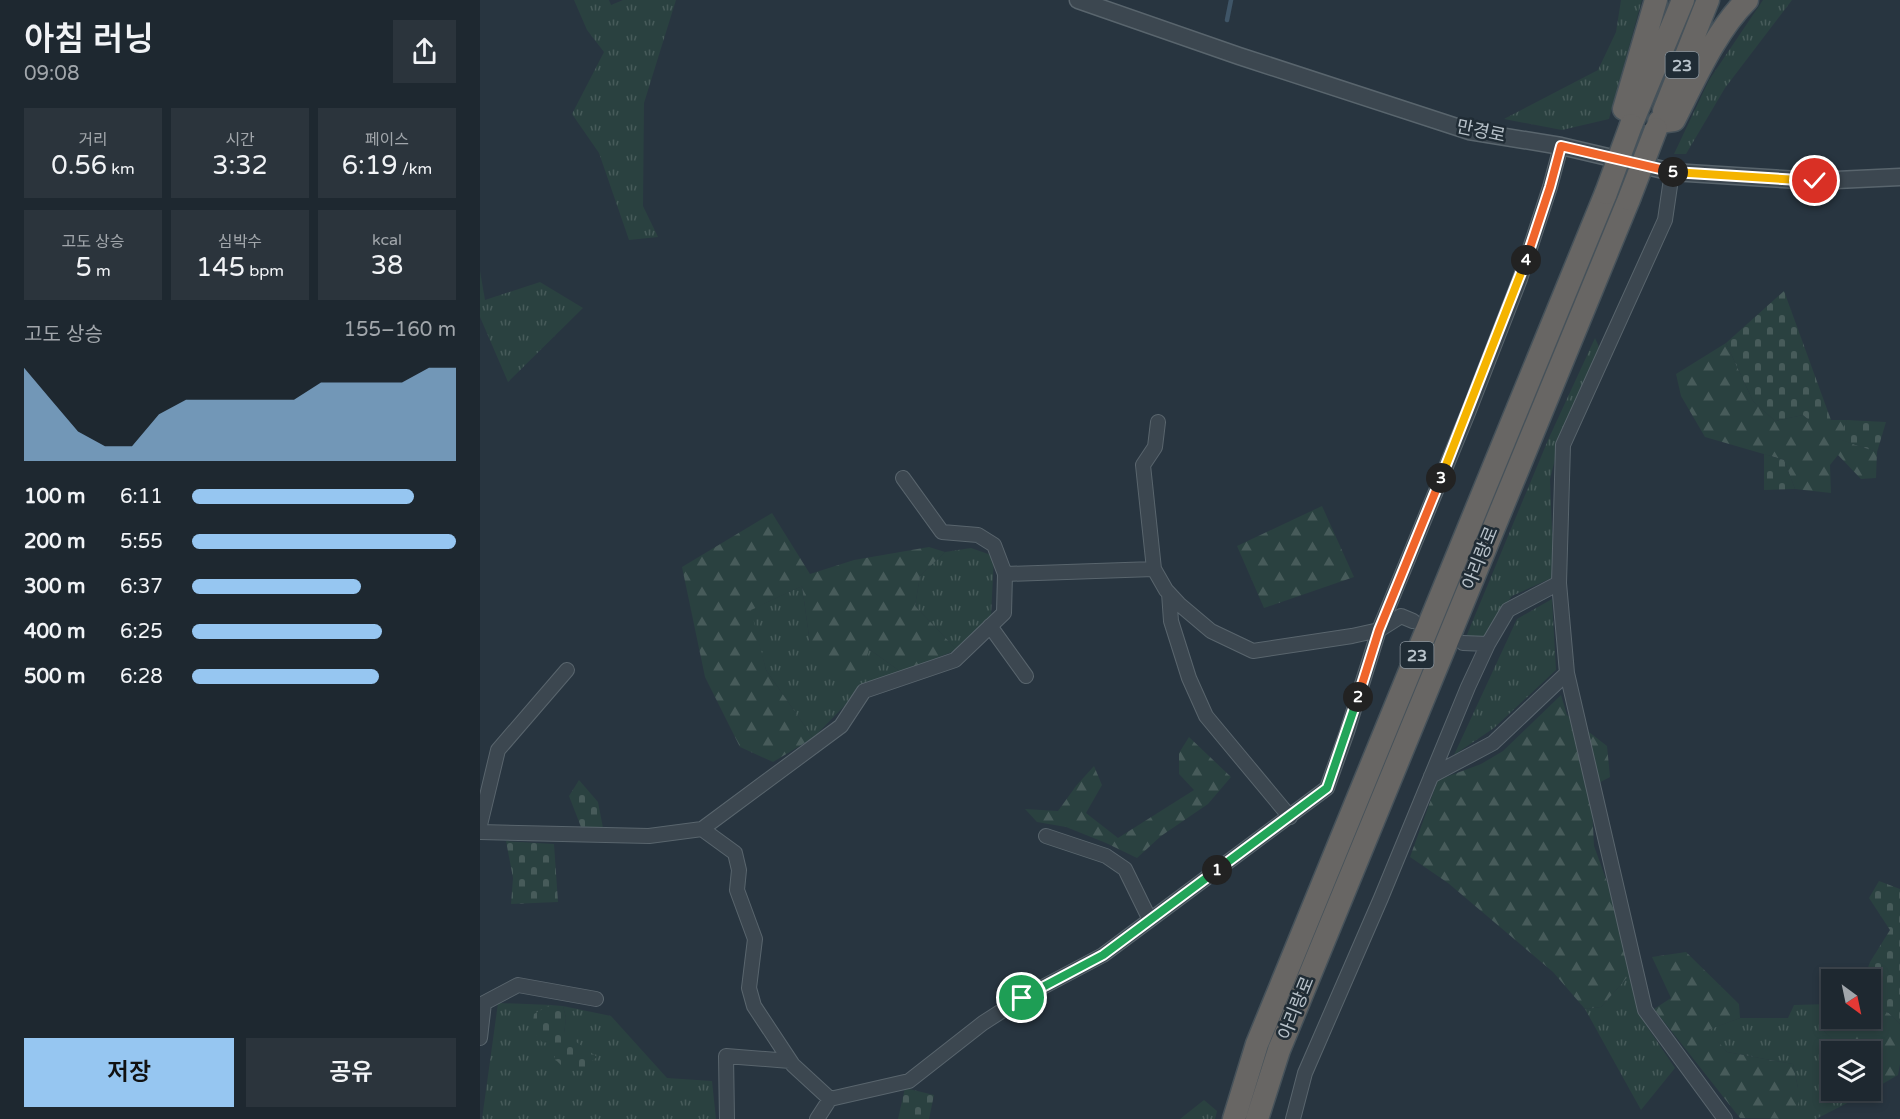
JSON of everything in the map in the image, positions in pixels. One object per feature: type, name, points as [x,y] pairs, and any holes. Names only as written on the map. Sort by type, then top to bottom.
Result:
[{"type":"highway","points":[[1634,120],[1624,109],[1656,0]]},
{"type":"highway","name":"아리랑로","points":[[1234,1119],[1257,1044],[1683,0]]},
{"type":"highway","name":"아리랑로","points":[[1257,1119],[1279,1050],[1629,199],[1708,0]]},
{"type":"highway","points":[[1658,126],[1674,120],[1703,63],[1737,9],[1747,0]]},
{"type":"street","name":"만경로","points":[[1078,0],[1239,56],[1469,131],[1561,146],[1672,172],[1815,181],[1900,177]]},
{"type":"street","points":[[817,1119],[830,1099],[909,1081],[983,1023],[1022,998],[1103,955],[1327,788],[1379,630],[1520,279],[1561,146]]},
{"type":"street","points":[[1672,172],[1665,220],[1563,445],[1559,583],[1567,673],[1645,1011],[1725,1119]]},
{"type":"street","points":[[1158,422],[1155,447],[1143,465],[1154,569],[1169,593],[1211,631],[1253,651],[1379,630],[1401,615],[1413,621]]},
{"type":"street","points":[[480,832],[649,836],[702,829],[841,726],[864,691],[955,660],[1004,614],[1005,574],[994,545],[978,535],[942,532],[903,478]]},
{"type":"street","points":[[1005,574],[1154,569]]},
{"type":"street","points":[[1293,1119],[1305,1073],[1488,644],[1508,610],[1559,583]]},
{"type":"street","points":[[1169,593],[1171,621],[1189,678],[1206,716],[1290,817]]},
{"type":"street","points":[[990,626],[1026,676]]},
{"type":"street","points":[[1462,643],[1488,644]]},
{"type":"street","points":[[480,825],[498,750],[567,670]]},
{"type":"street","points":[[1431,776],[1493,743],[1567,673]]},
{"type":"street","points":[[702,829],[735,853],[739,870],[737,890],[755,939],[749,988],[754,1006],[790,1061],[830,1099]]},
{"type":"street","points":[[1046,836],[1106,856],[1125,869],[1150,920]]},
{"type":"street","points":[[480,1038],[484,1003],[518,985],[596,999]]},
{"type":"street","points":[[727,1119],[726,1056],[790,1061]]},
{"type":"green space","points":[[574,0],[609,0],[611,5],[623,0],[676,0],[644,103],[643,206],[658,237],[629,240],[599,153],[572,114],[604,52],[587,30]]},
{"type":"green space","points":[[1621,0],[1642,0],[1609,119],[1562,130],[1504,119],[1598,70],[1616,32]]},
{"type":"green space","points":[[1763,0],[1792,0],[1725,88],[1686,154],[1674,154],[1709,80]]},
{"type":"green space","points":[[480,271],[485,300],[540,282],[583,308],[508,382],[480,317]]},
{"type":"green space","points":[[1784,291],[1831,420],[1809,420],[1803,415],[1775,421],[1753,401],[1726,343]]},
{"type":"green space","points":[[1595,338],[1599,347],[1556,455],[1550,479],[1554,577],[1512,596],[1483,637],[1466,637],[1548,440]]},
{"type":"green space","points":[[1726,343],[1753,401],[1775,421],[1803,415],[1809,420],[1847,420],[1839,439],[1877,452],[1876,478],[1861,479],[1838,455],[1830,465],[1831,493],[1795,489],[1784,460],[1705,437],[1681,396],[1676,374]]},
{"type":"green space","points":[[1847,420],[1886,422],[1877,452],[1838,439]]},
{"type":"green space","points":[[1764,454],[1784,460],[1795,489],[1764,490]]},
{"type":"green space","points":[[1322,506],[1354,577],[1264,608],[1237,546]]},
{"type":"green space","points":[[772,513],[810,574],[854,560],[929,547],[945,552],[920,576],[915,606],[957,650],[901,672],[869,649],[862,675],[847,680],[810,643],[802,586],[751,610],[766,670],[813,738],[773,762],[740,747],[705,677],[682,567]]},
{"type":"green space","points":[[971,548],[994,556],[991,616],[957,650],[915,606],[920,576],[945,552]]},
{"type":"green space","points":[[802,586],[810,643],[869,649],[901,672],[865,685],[813,738],[766,670],[750,610]]},
{"type":"green space","points":[[1552,599],[1556,670],[1494,728],[1454,755],[1517,619]]},
{"type":"green space","points":[[1561,695],[1567,715],[1607,746],[1610,777],[1591,787],[1594,846],[1625,931],[1631,973],[1601,1007],[1585,1009],[1553,972],[1448,883],[1410,857],[1438,780],[1481,764],[1503,751]]},
{"type":"green space","points":[[1189,737],[1231,777],[1208,804],[1161,836],[1137,858],[1066,827],[1037,822],[1025,809],[1058,811],[1094,766],[1102,785],[1086,813],[1118,838],[1194,790],[1179,774],[1179,753]]},
{"type":"green space","points":[[579,780],[598,802],[603,828],[581,827],[569,796]]},
{"type":"green space","points":[[506,841],[554,844],[558,902],[511,904],[513,878]]},
{"type":"green space","points":[[1879,881],[1900,889],[1900,1024],[1889,1013],[1881,1010],[1881,969],[1868,969],[1890,930],[1869,898]]},
{"type":"green space","points":[[1686,952],[1739,1004],[1740,1018],[1708,1030],[1727,1052],[1793,1064],[1798,1088],[1798,1119],[1740,1118],[1654,1009],[1671,998],[1652,957]]},
{"type":"green space","points":[[1631,973],[1644,1022],[1675,1068],[1641,1110],[1585,1009],[1601,1007]]},
{"type":"green space","points":[[498,1003],[552,1005],[564,1033],[566,1018],[563,1006],[611,1016],[667,1078],[712,1081],[716,1119],[482,1119]]},
{"type":"green space","points":[[1821,1004],[1821,1029],[1835,1041],[1821,1041],[1821,1101],[1851,1101],[1816,1119],[1798,1119],[1798,1088],[1793,1064],[1727,1052],[1707,1030],[1740,1018],[1788,1018],[1794,1005]]},
{"type":"green space","points":[[550,1005],[563,1006],[566,1018],[564,1033],[597,1057],[580,1071],[566,1070],[555,1059],[555,1044],[542,1042],[532,1030],[534,1014]]},
{"type":"green space","points":[[1881,1010],[1889,1013],[1900,1024],[1898,1075],[1881,1085],[1881,1041],[1835,1041],[1822,1029],[1881,1029]]},
{"type":"green space","points":[[905,1088],[934,1095],[929,1119],[898,1119]]},
{"type":"green space","points":[[1204,1100],[1217,1111],[1215,1119],[1180,1119]]},
{"type":"waterway","points":[[1227,20],[1231,0]]},
{"type":"route","points":[[1022,998],[1103,955],[1327,788],[1379,630],[1520,279],[1561,146],[1672,172],[1815,181]]}]
